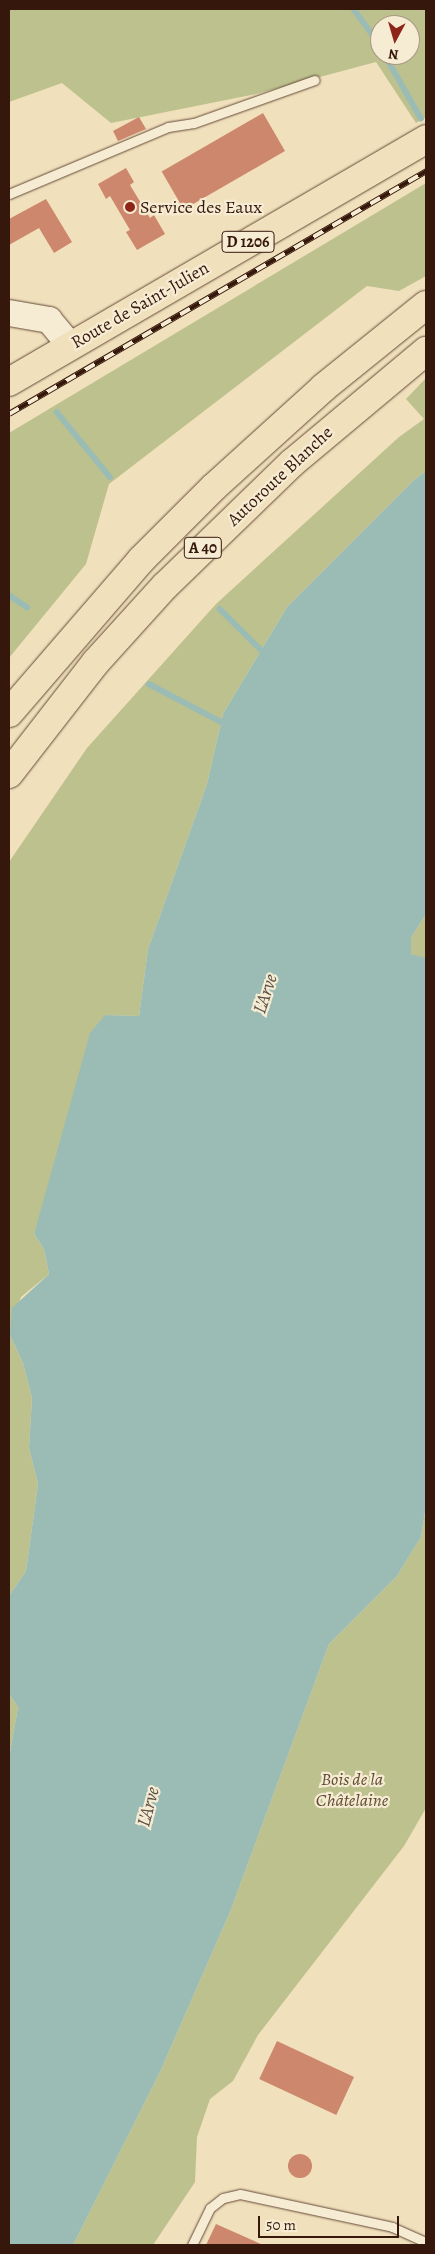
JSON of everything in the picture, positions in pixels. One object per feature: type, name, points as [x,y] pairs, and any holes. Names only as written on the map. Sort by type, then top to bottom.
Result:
[{"type":"main road","name":"Route de Saint-Julien","points":[[9,382],[426,139]]},
{"type":"main road","name":"Autoroute Blanche","points":[[9,712],[135,567],[214,487],[309,400],[426,305]]},
{"type":"main road","name":"Autoroute Blanche","points":[[9,774],[96,662],[165,586],[292,463],[426,351]]},
{"type":"street","points":[[9,313],[48,320],[70,346]]},
{"type":"lane","points":[[9,194],[168,127],[194,123],[315,80]]},
{"type":"lane","points":[[192,2245],[210,2208],[223,2198],[240,2194],[392,2227],[426,2242]]},
{"type":"green space","points":[[9,9],[426,9],[426,117],[416,123],[378,65],[420,65],[420,15],[370,15],[370,64],[256,94],[111,123],[62,83],[9,102]]},
{"type":"green space","points":[[426,183],[426,276],[399,291],[367,286],[109,484],[86,564],[9,658],[9,433]]},
{"type":"green space","points":[[426,378],[426,471],[414,480],[287,607],[223,714],[207,784],[148,949],[139,1016],[105,1015],[34,1234],[44,1249],[49,1274],[21,1297],[10,1335],[23,1363],[32,1398],[29,1448],[38,1484],[26,1571],[9,1596],[9,862],[87,748],[216,604],[399,437],[424,419],[406,399]]},
{"type":"green space","points":[[426,914],[426,958],[423,960],[411,954],[411,938]]},
{"type":"green space","name":"Bois de la Châtelaine","points":[[426,1506],[426,1808],[404,1846],[258,2035],[233,2081],[210,2099],[197,2137],[195,2182],[153,2245],[73,2245],[160,2072],[230,1912],[329,1644],[397,1576],[421,1537]]},
{"type":"green space","points":[[9,1694],[18,1707],[9,1758]]},
{"type":"water","name":"L'Arve","points":[[426,471],[426,914],[411,938],[411,954],[426,958],[426,1506],[421,1537],[397,1576],[329,1644],[230,1912],[160,2072],[73,2245],[9,2245],[9,1758],[18,1707],[9,1694],[9,1596],[26,1571],[38,1484],[29,1448],[32,1398],[23,1363],[10,1335],[12,1308],[49,1274],[44,1249],[34,1234],[90,1033],[105,1015],[139,1016],[148,949],[207,784],[223,714],[287,607],[414,480]]},
{"type":"building","points":[[263,113],[285,151],[184,210],[162,172]]},
{"type":"building","points":[[139,117],[146,129],[118,141],[113,131]]},
{"type":"building","name":"Service des Eaux","points":[[126,168],[134,182],[130,185],[150,218],[154,215],[165,234],[137,250],[126,232],[130,230],[110,196],[106,199],[98,184]]},
{"type":"building","points":[[46,199],[72,242],[54,253],[39,228],[9,245],[9,219]]},
{"type":"building","points":[[277,2041],[354,2077],[336,2115],[259,2079]]},
{"type":"building","points":[[300,2154],[309,2157],[312,2166],[309,2175],[300,2178],[291,2175],[288,2166],[291,2157]]},
{"type":"building","points":[[216,2224],[263,2245],[206,2245]]},
{"type":"waterway","points":[[354,9],[370,31]]},
{"type":"waterway","points":[[391,65],[421,118]]},
{"type":"waterway","points":[[57,412],[110,477]]},
{"type":"waterway","points":[[9,595],[27,607]]},
{"type":"waterway","points":[[220,609],[266,655]]},
{"type":"waterway","points":[[149,684],[227,725]]},
{"type":"railway","points":[[9,414],[426,171]]},
{"type":"place","name":"Service des Eaux","points":[[130,207]]}]
